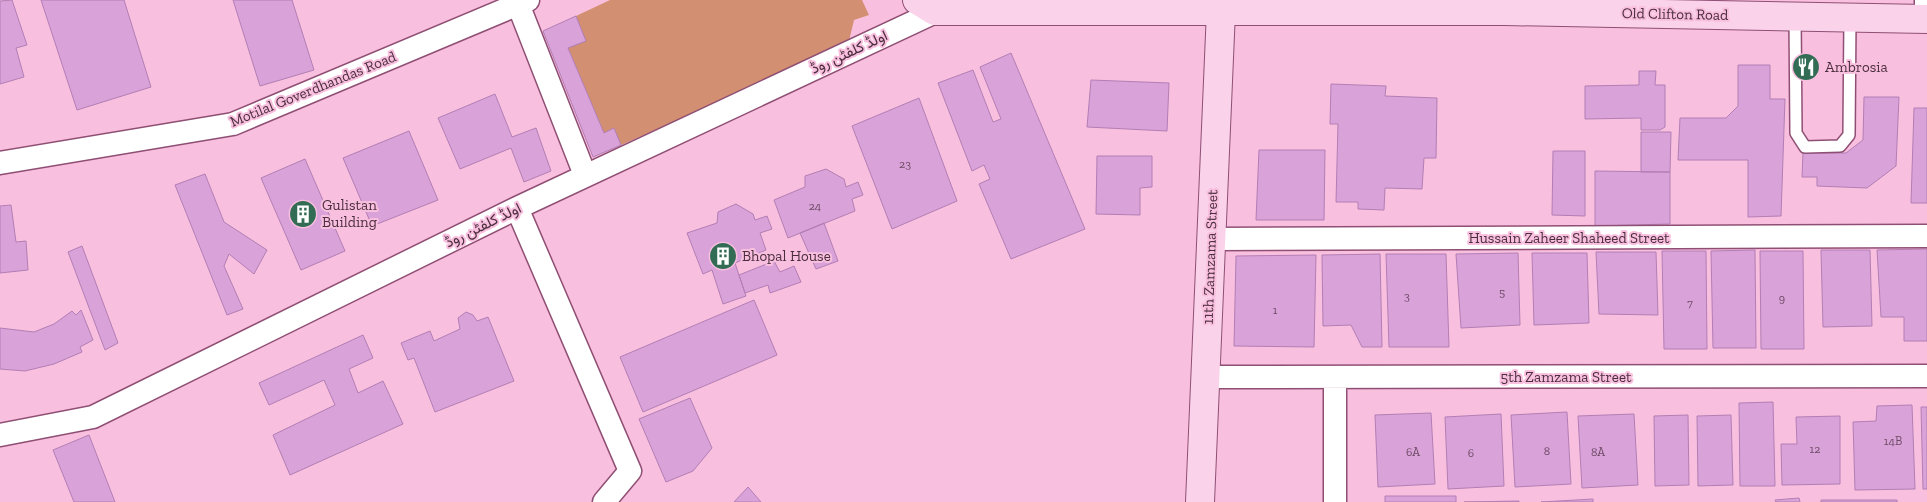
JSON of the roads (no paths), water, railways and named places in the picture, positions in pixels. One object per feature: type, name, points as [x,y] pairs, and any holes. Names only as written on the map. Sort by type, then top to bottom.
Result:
[{"type":"street","name":"اولڈ کلفٹن روڈ","points":[[0,435],[93,418],[926,6],[962,0]]},
{"type":"street","name":"Motilal Goverdhandas Road","points":[[0,163],[233,124],[523,2]]},
{"type":"street","points":[[523,2],[586,175]]},
{"type":"street","name":"Old Clifton Road","points":[[926,6],[1505,6],[1850,17],[1926,12]]},
{"type":"street","name":"11th Zamzama Street","points":[[1200,502],[1222,6]]},
{"type":"street","points":[[517,208],[630,471],[604,502]]},
{"type":"street","name":"Hussain Zaheer Shaheed Street","points":[[1211,239],[1927,236]]},
{"type":"street","name":"5th Zamzama Street","points":[[1205,377],[1927,376]]},
{"type":"street","points":[[1334,502],[1335,377]]},
{"type":"lane","points":[[1795,16],[1796,133],[1805,146],[1840,146],[1849,135],[1850,17]]},
{"type":"place","name":"Ambrosia","points":[[1806,67]]},
{"type":"place","name":"Gulistan Building","points":[[303,214]]},
{"type":"place","name":"Bhopal House","points":[[723,256]]}]
